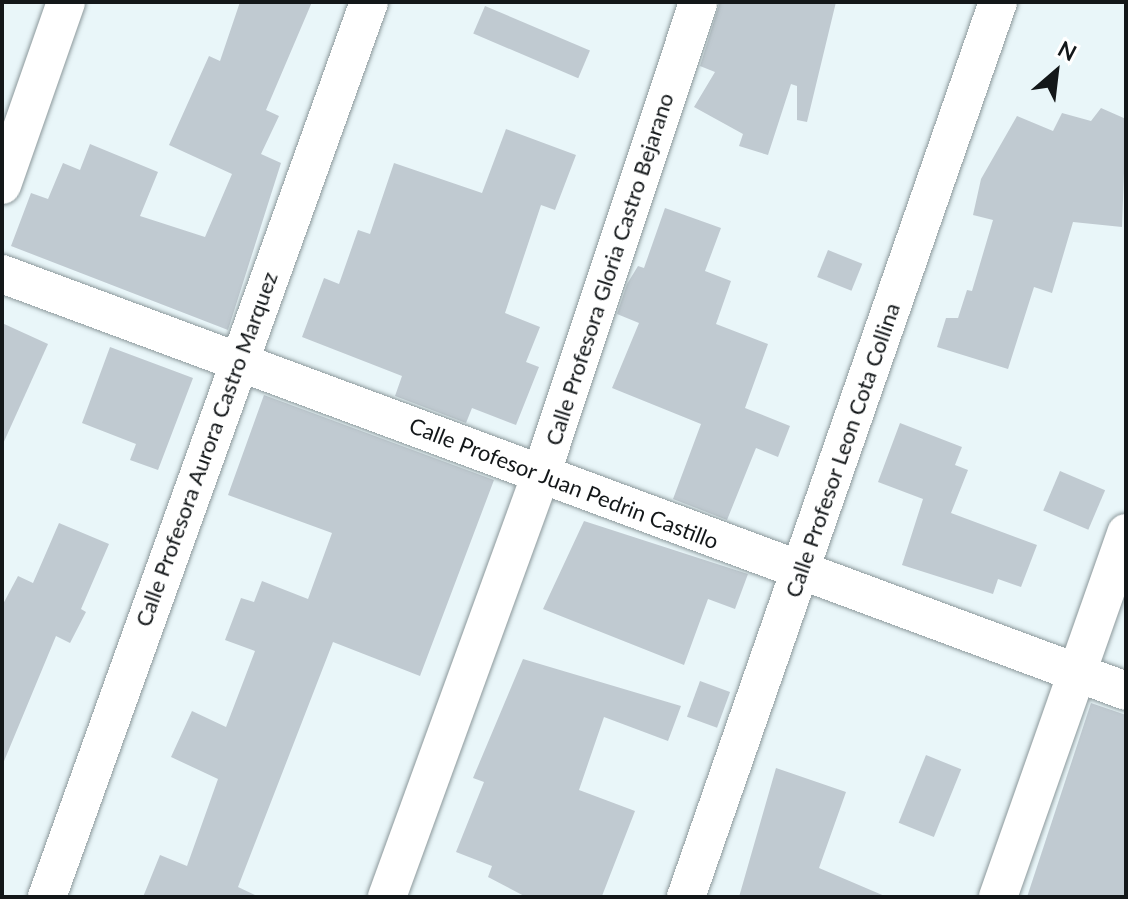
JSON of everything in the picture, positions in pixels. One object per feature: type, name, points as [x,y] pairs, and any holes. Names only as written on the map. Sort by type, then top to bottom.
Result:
[{"type":"street","points":[[2,185],[66,2]]},
{"type":"street","name":"Calle Profesora Aurora Castro Marquez","points":[[47,897],[237,360],[369,2]]},
{"type":"street","name":"Calle Profesora Gloria Castro Bejarano","points":[[387,897],[541,475],[698,2]]},
{"type":"street","name":"Calle Profesor Leon Cota Collina","points":[[686,897],[998,2]]},
{"type":"street","name":"Calle Profesor Juan Pedrin Castillo","points":[[2,274],[1126,691]]},
{"type":"street","points":[[998,897],[1126,533]]},
{"type":"building","points":[[240,2],[312,2],[266,110],[279,116],[261,154],[281,163],[228,330],[11,246],[31,193],[48,199],[63,163],[80,170],[90,144],[158,172],[140,216],[205,237],[232,174],[169,145],[209,56],[220,61]]},
{"type":"building","points":[[720,2],[836,2],[807,122],[797,120],[797,86],[791,84],[768,155],[739,146],[743,134],[694,107],[715,72],[700,66]]},
{"type":"building","points":[[485,6],[590,51],[578,78],[473,34]]},
{"type":"building","points":[[1101,108],[1126,119],[1122,227],[1073,222],[1052,293],[1034,287],[1008,369],[937,347],[946,318],[958,318],[967,290],[972,291],[993,220],[973,215],[981,179],[1017,116],[1053,131],[1062,113],[1091,121]]},
{"type":"building","points":[[506,129],[576,155],[555,210],[541,205],[505,313],[540,327],[526,362],[539,367],[516,425],[472,408],[466,423],[395,396],[402,376],[302,337],[324,278],[339,284],[358,230],[370,234],[394,163],[482,193]]},
{"type":"building","points":[[665,208],[721,228],[705,271],[731,281],[716,324],[768,344],[745,408],[790,426],[778,457],[756,448],[727,520],[673,499],[701,424],[612,388],[639,323],[617,314],[627,284],[638,266],[644,268]]},
{"type":"building","points":[[828,250],[862,264],[851,291],[817,277]]},
{"type":"building","points":[[2,323],[48,344],[2,446]]},
{"type":"building","points":[[110,347],[193,378],[158,470],[130,460],[136,444],[82,423]]},
{"type":"building","points":[[264,395],[494,480],[420,676],[333,642],[238,887],[259,897],[143,897],[160,855],[187,866],[218,779],[171,757],[192,711],[226,727],[255,651],[225,640],[241,598],[254,602],[262,581],[308,599],[332,533],[228,495]]},
{"type":"building","points":[[900,423],[962,447],[955,465],[968,470],[951,513],[1037,545],[1021,587],[998,579],[993,594],[902,565],[923,499],[878,482]]},
{"type":"building","points":[[1060,471],[1105,490],[1088,530],[1043,511]]},
{"type":"building","points":[[584,521],[748,574],[735,609],[708,599],[684,665],[543,609]]},
{"type":"building","points":[[59,523],[109,544],[81,609],[86,612],[70,643],[56,636],[2,766],[2,606],[18,576],[33,583]]},
{"type":"building","points":[[523,659],[681,706],[668,741],[604,717],[579,790],[635,811],[602,896],[526,897],[488,877],[492,866],[456,852],[484,782],[473,778]]},
{"type":"building","points":[[700,681],[730,692],[717,728],[687,717]]},
{"type":"building","points":[[1091,703],[1126,715],[1126,897],[1027,897]]},
{"type":"building","points":[[926,755],[961,769],[934,837],[899,823]]},
{"type":"building","points":[[776,768],[846,792],[819,868],[887,897],[739,897]]}]
